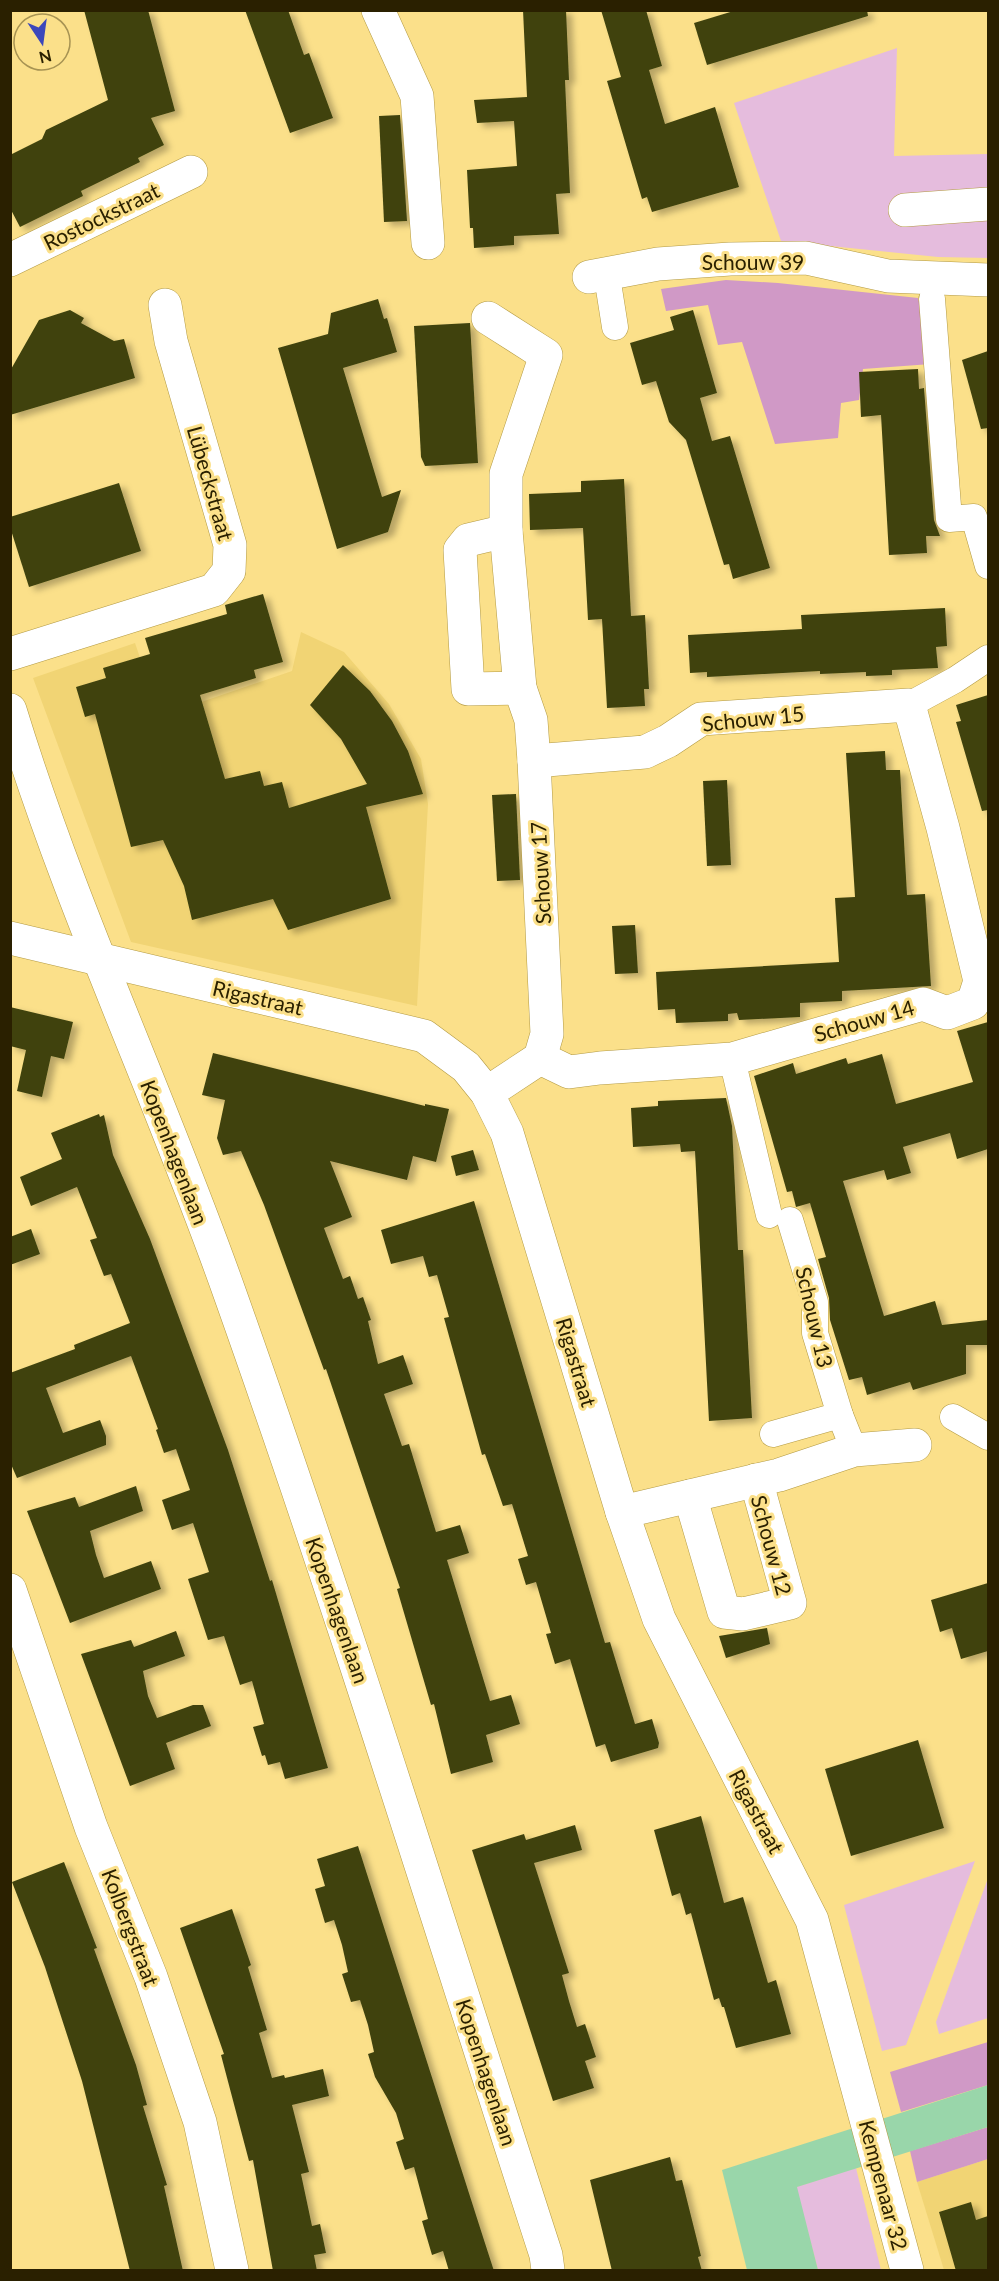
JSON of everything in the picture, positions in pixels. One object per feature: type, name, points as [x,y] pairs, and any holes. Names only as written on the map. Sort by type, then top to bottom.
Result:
[{"type":"street","points":[[378,10],[417,96],[428,243]]},
{"type":"street","name":"Rostockstraat","points":[[10,260],[191,172]]},
{"type":"street","points":[[905,210],[988,204]]},
{"type":"street","name":"Schouw 39","points":[[599,283],[658,264],[730,259],[806,258],[888,276],[988,280]]},
{"type":"street","points":[[599,283],[615,327]]},
{"type":"street","points":[[932,299],[949,519],[974,517],[988,566]]},
{"type":"street","name":"Lübeckstraat","points":[[10,654],[214,590],[229,571],[230,545],[171,341],[165,305]]},
{"type":"street","name":"Schouw 17","points":[[488,318],[546,355],[506,474],[506,531],[520,688],[531,720],[534,761],[547,1034],[540,1058]]},
{"type":"street","points":[[506,531],[468,540],[460,550],[468,689],[520,688]]},
{"type":"street","name":"Schouw 15","points":[[534,761],[645,752],[668,741],[701,719],[909,705],[955,680],[988,658]]},
{"type":"street","name":"Schouw 14","points":[[540,1058],[569,1072],[732,1059],[923,1004],[947,1013],[973,1003],[984,986],[909,705]]},
{"type":"street","points":[[10,710],[18,757],[99,958]]},
{"type":"street","name":"Rigastraat","points":[[10,938],[424,1036],[466,1067],[487,1093],[507,1134],[622,1512],[659,1619],[812,1920],[861,2100]]},
{"type":"street","name":"Kopenhagenlaan","points":[[99,958],[246,1341],[372,1710],[546,2254],[548,2271]]},
{"type":"street","points":[[487,1093],[540,1058]]},
{"type":"street","name":"Schouw 13","points":[[732,1059],[779,1217],[815,1302],[815,1333],[840,1415],[854,1450]]},
{"type":"street","points":[[773,1434],[840,1415]]},
{"type":"street","points":[[953,1417],[988,1437]]},
{"type":"street","name":"Schouw 12","points":[[622,1512],[756,1480],[854,1450],[915,1444]]},
{"type":"street","name":"Schouw 12","points":[[690,1496],[724,1612],[743,1614],[790,1603],[756,1480]]},
{"type":"street","name":"Kolbergstraat","points":[[10,1590],[91,1827],[151,1977],[200,2122],[232,2271]]},
{"type":"street","name":"Kempenaar 32","points":[[861,2100],[907,2271]]},
{"type":"shaded area","points":[[897,48],[894,156],[988,154],[988,258],[938,257],[781,241],[734,103]]},
{"type":"shaded area","points":[[726,280],[778,283],[918,298],[929,338],[931,364],[863,369],[859,400],[841,403],[838,438],[775,444],[742,342],[718,345],[708,305],[666,311],[661,289]]},
{"type":"shaded area","points":[[301,632],[344,652],[389,704],[421,759],[428,804],[417,1006],[131,942],[33,678],[135,643],[156,705],[178,710],[292,671]]},
{"type":"shaded area","points":[[975,1861],[906,2045],[882,2051],[844,1905]]},
{"type":"shaded area","points":[[988,1878],[988,2018],[939,2034],[936,2022]]},
{"type":"shaded area","points":[[988,2042],[988,2085],[901,2112],[890,2072]]},
{"type":"shaded area","points":[[988,2085],[988,2127],[797,2187],[818,2270],[747,2270],[722,2170]]},
{"type":"shaded area","points":[[988,2127],[988,2159],[917,2182],[910,2151]]},
{"type":"shaded area","points":[[988,2159],[988,2270],[944,2270],[917,2182]]},
{"type":"shaded area","points":[[856,2168],[881,2270],[818,2270],[796,2187]]},
{"type":"building","points":[[84,10],[148,10],[175,111],[151,118],[164,145],[138,158],[140,162],[81,191],[83,196],[20,227],[10,208],[10,155],[42,139],[46,130],[108,100]]},
{"type":"building","points":[[245,10],[288,10],[304,55],[309,53],[333,118],[290,133]]},
{"type":"building","points":[[523,10],[566,10],[569,80],[565,80],[570,193],[556,194],[559,234],[514,236],[514,245],[474,248],[473,228],[470,228],[467,170],[517,166],[514,121],[477,123],[474,100],[527,97]]},
{"type":"building","points":[[601,10],[646,10],[662,66],[649,70],[665,124],[715,107],[739,187],[652,212],[647,197],[642,199],[607,81],[621,77]]},
{"type":"building","points":[[737,10],[867,10],[868,16],[707,65],[694,23]]},
{"type":"building","points":[[400,115],[407,221],[384,222],[379,116]]},
{"type":"building","points":[[378,299],[384,319],[387,318],[397,352],[343,368],[382,497],[401,490],[388,532],[337,549],[278,348],[328,334],[331,313]]},
{"type":"building","points":[[70,310],[84,318],[81,323],[114,341],[124,339],[135,378],[10,415],[10,371],[39,320]]},
{"type":"building","points":[[693,310],[717,393],[700,398],[712,441],[730,436],[770,568],[733,579],[729,564],[724,565],[686,440],[669,422],[656,381],[642,385],[630,343],[674,330],[670,317]]},
{"type":"building","points":[[470,323],[478,463],[425,466],[421,457],[414,326]]},
{"type":"building","points":[[988,351],[988,428],[981,429],[962,360]]},
{"type":"building","points":[[918,369],[919,389],[924,388],[934,520],[940,536],[926,536],[927,553],[889,555],[881,415],[861,417],[859,372]]},
{"type":"building","points":[[624,479],[631,616],[645,615],[649,689],[644,689],[645,706],[607,708],[602,619],[588,620],[583,528],[530,530],[529,494],[581,492],[581,481]]},
{"type":"building","points":[[119,483],[141,551],[29,587],[10,527],[10,517]]},
{"type":"building","points":[[263,594],[283,662],[254,670],[256,678],[200,695],[225,779],[260,771],[264,786],[282,782],[289,808],[367,784],[341,739],[310,705],[343,665],[370,691],[392,721],[408,751],[423,794],[366,807],[391,899],[288,930],[273,899],[192,920],[184,886],[163,840],[131,847],[95,714],[85,717],[76,687],[106,678],[103,668],[150,654],[145,638],[227,614],[225,605]]},
{"type":"building","points":[[945,608],[947,646],[936,647],[938,668],[892,670],[892,675],[866,676],[866,672],[820,674],[820,671],[707,677],[707,672],[690,673],[688,635],[802,629],[801,615]]},
{"type":"building","points":[[988,695],[988,810],[982,811],[956,722],[961,721],[956,705]]},
{"type":"building","points":[[885,751],[886,770],[900,770],[907,895],[925,894],[931,986],[842,991],[842,1001],[800,1003],[800,1017],[739,1020],[737,1013],[728,1014],[728,1021],[676,1023],[675,1009],[658,1010],[656,972],[839,962],[835,898],[855,897],[846,753]]},
{"type":"building","points":[[727,780],[731,865],[707,866],[703,781]]},
{"type":"building","points":[[516,794],[520,880],[497,881],[492,795]]},
{"type":"building","points":[[635,925],[638,973],[615,974],[612,926]]},
{"type":"building","points":[[10,1007],[73,1022],[64,1059],[51,1056],[42,1097],[17,1091],[26,1050],[10,1046]]},
{"type":"building","points":[[988,1022],[988,1149],[957,1159],[950,1133],[903,1147],[911,1173],[887,1180],[884,1170],[843,1181],[884,1316],[935,1301],[942,1325],[988,1320],[988,1345],[966,1345],[966,1374],[913,1390],[910,1382],[867,1395],[862,1377],[849,1380],[830,1320],[829,1298],[818,1259],[826,1257],[810,1203],[796,1207],[792,1191],[787,1192],[754,1076],[793,1063],[796,1074],[846,1058],[848,1064],[882,1054],[896,1104],[973,1082],[957,1031]]},
{"type":"building","points":[[213,1053],[425,1106],[425,1104],[449,1109],[436,1162],[413,1156],[407,1180],[330,1161],[352,1217],[324,1228],[343,1279],[350,1276],[358,1299],[363,1297],[371,1320],[368,1321],[378,1364],[403,1355],[413,1384],[384,1394],[402,1446],[409,1444],[436,1532],[460,1525],[469,1553],[447,1560],[490,1701],[511,1695],[520,1724],[486,1735],[493,1762],[451,1774],[434,1704],[431,1705],[397,1589],[400,1588],[326,1369],[324,1370],[264,1205],[241,1151],[223,1155],[217,1138],[225,1100],[202,1095]]},
{"type":"building","points":[[726,1098],[732,1126],[738,1250],[743,1250],[752,1418],[709,1421],[695,1151],[681,1152],[680,1144],[633,1147],[631,1108],[658,1106],[658,1101]]},
{"type":"building","points":[[99,1114],[100,1117],[104,1115],[113,1155],[150,1239],[228,1450],[270,1581],[272,1580],[328,1768],[285,1779],[280,1762],[268,1765],[265,1755],[262,1756],[253,1727],[264,1724],[252,1681],[240,1685],[224,1636],[208,1640],[188,1579],[209,1572],[193,1523],[172,1530],[162,1500],[190,1490],[176,1449],[164,1453],[156,1430],[158,1429],[131,1356],[46,1388],[63,1433],[100,1420],[106,1436],[106,1445],[17,1478],[10,1462],[10,1373],[75,1349],[74,1345],[130,1323],[111,1274],[104,1276],[90,1240],[97,1238],[77,1187],[31,1206],[20,1177],[62,1159],[51,1133]]},
{"type":"building","points":[[473,1150],[479,1170],[456,1176],[451,1156]]},
{"type":"building","points":[[474,1201],[605,1643],[610,1642],[635,1724],[652,1719],[659,1743],[658,1748],[611,1762],[605,1744],[596,1747],[570,1659],[555,1664],[546,1634],[551,1633],[536,1582],[526,1585],[518,1559],[528,1556],[512,1504],[503,1506],[485,1454],[482,1455],[444,1318],[449,1317],[437,1275],[429,1277],[423,1256],[391,1264],[381,1230]]},
{"type":"building","points":[[31,1229],[40,1254],[10,1265],[10,1237]]},
{"type":"building","points":[[136,1486],[143,1511],[90,1531],[104,1578],[151,1561],[161,1589],[70,1623],[27,1511],[75,1497],[79,1507]]},
{"type":"building","points":[[988,1583],[988,1651],[961,1659],[952,1628],[940,1632],[931,1600]]},
{"type":"building","points":[[767,1628],[770,1644],[726,1658],[719,1636]]},
{"type":"building","points":[[176,1631],[185,1656],[143,1671],[148,1696],[157,1718],[193,1705],[203,1705],[211,1726],[166,1743],[175,1769],[130,1786],[81,1654],[131,1640],[134,1647]]},
{"type":"building","points":[[918,1740],[944,1828],[851,1856],[825,1769]]},
{"type":"building","points":[[701,1816],[724,1903],[743,1897],[768,1983],[776,1980],[791,2034],[736,2048],[724,2007],[719,1998],[714,2000],[691,1913],[686,1915],[680,1893],[672,1896],[654,1830]]},
{"type":"building","points":[[575,1825],[582,1850],[534,1863],[569,1973],[562,1975],[577,2027],[585,2024],[596,2057],[585,2061],[594,2088],[553,2101],[472,1850],[524,1834],[526,1840]]},
{"type":"building","points":[[358,1846],[494,2271],[449,2271],[443,2251],[432,2255],[422,2221],[428,2219],[414,2167],[405,2170],[396,2142],[404,2139],[396,2113],[375,2077],[368,2054],[374,2052],[360,2000],[351,2002],[342,1974],[348,1972],[334,1920],[325,1923],[315,1889],[325,1886],[317,1859]]},
{"type":"building","points":[[64,1862],[97,1948],[94,1949],[136,2065],[147,2105],[143,2106],[167,2185],[164,2186],[183,2271],[130,2271],[82,2081],[45,1967],[12,1882]]},
{"type":"building","points":[[232,1909],[251,1965],[248,1967],[267,2030],[259,2033],[272,2078],[284,2075],[285,2078],[323,2069],[329,2096],[292,2105],[309,2172],[301,2174],[312,2226],[320,2224],[326,2253],[314,2255],[317,2271],[273,2271],[253,2160],[249,2161],[221,2055],[224,2054],[180,1928]]},
{"type":"building","points":[[670,2157],[676,2181],[682,2180],[701,2256],[698,2257],[702,2271],[612,2271],[590,2180]]},
{"type":"building","points":[[971,2202],[976,2220],[988,2216],[988,2271],[956,2271],[939,2212]]}]
